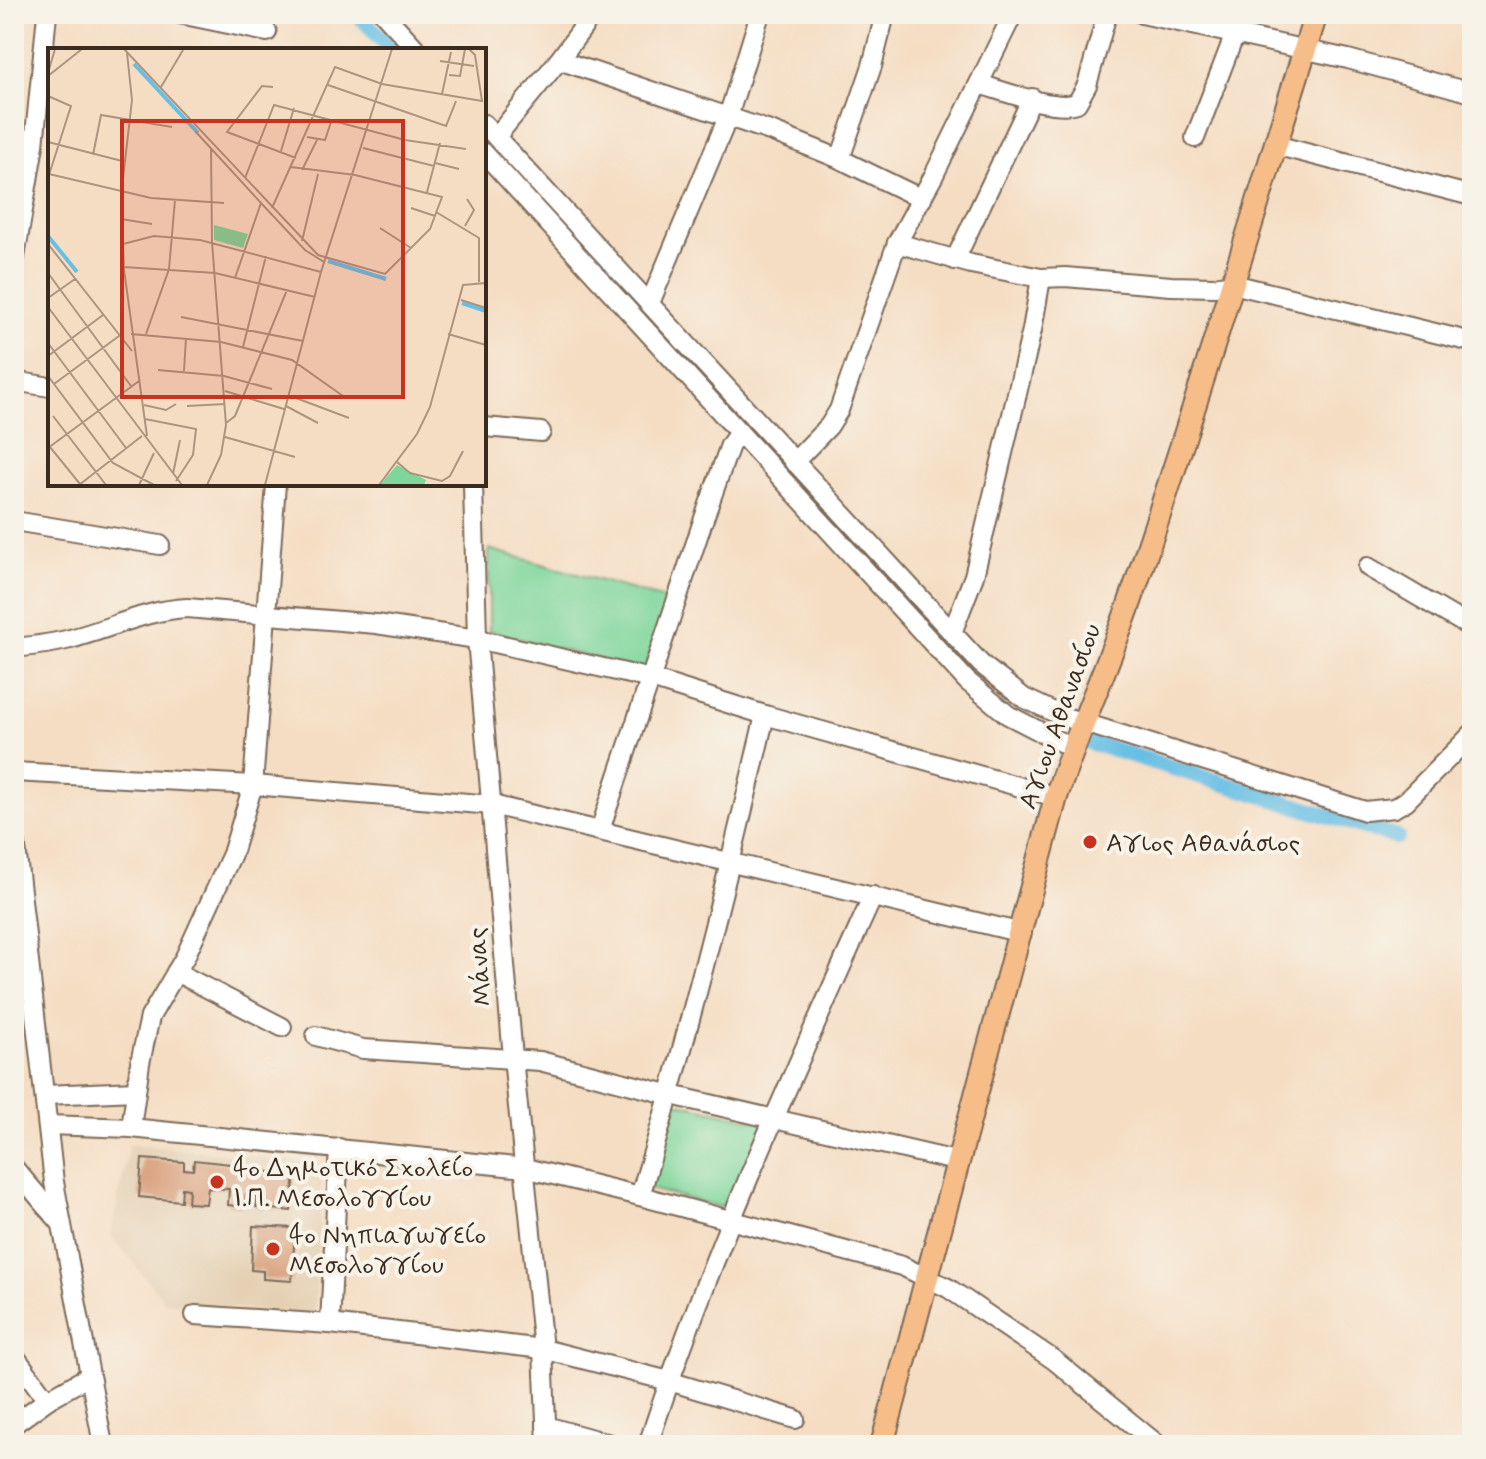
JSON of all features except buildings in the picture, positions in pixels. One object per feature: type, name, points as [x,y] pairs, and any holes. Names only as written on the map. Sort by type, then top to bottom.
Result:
[{"type":"main road","name":"Αγιου Αθανασίου","points":[[882,1445],[1022,933],[1056,797],[1130,600],[1233,284],[1316,14]]},
{"type":"street","points":[[14,263],[18,216],[40,99],[47,14]]},
{"type":"street","points":[[180,14],[267,32]]},
{"type":"street","points":[[384,14],[415,48]]},
{"type":"street","points":[[593,14],[559,60],[490,130],[952,633],[1011,690],[1040,707],[1084,724],[1365,811],[1394,808],[1406,801],[1472,734]]},
{"type":"street","points":[[650,303],[728,117],[760,14]]},
{"type":"street","points":[[840,159],[872,66],[885,14]]},
{"type":"street","points":[[794,462],[829,426],[839,410],[897,243],[922,199],[1013,14]]},
{"type":"street","points":[[979,84],[1032,98],[1064,104],[1077,103],[1087,85],[1107,14]]},
{"type":"street","points":[[1142,14],[1305,50],[1472,93]]},
{"type":"street","points":[[1195,138],[1235,34]]},
{"type":"street","points":[[559,60],[840,159],[922,199]]},
{"type":"street","points":[[955,260],[1032,98]]},
{"type":"street","points":[[1275,145],[1472,196]]},
{"type":"street","points":[[486,155],[967,681],[1008,715],[1072,748]]},
{"type":"street","points":[[897,243],[955,260],[1041,278],[1065,277],[1171,286],[1233,284],[1472,342]]},
{"type":"street","points":[[952,633],[974,576],[1032,330],[1041,278]]},
{"type":"street","points":[[14,381],[48,387]]},
{"type":"street","points":[[486,427],[541,432]]},
{"type":"street","points":[[600,830],[716,485],[730,445],[739,432]]},
{"type":"street","points":[[131,1128],[147,1027],[232,854],[253,785],[276,486]]},
{"type":"street","name":"Μάνας","points":[[473,486],[477,639],[513,1058],[543,1349],[546,1436]]},
{"type":"street","points":[[14,521],[160,545]]},
{"type":"street","points":[[1368,567],[1472,628]]},
{"type":"street","points":[[14,648],[73,638],[170,609],[388,625],[477,639],[651,679],[765,715],[1056,797]]},
{"type":"street","points":[[640,1196],[671,1095],[765,715]]},
{"type":"street","points":[[14,772],[253,785],[492,805],[1022,933]]},
{"type":"street","points":[[14,830],[60,1222],[103,1445]]},
{"type":"street","points":[[648,1445],[669,1381],[731,1221],[873,896]]},
{"type":"street","points":[[176,972],[282,1027]]},
{"type":"street","points":[[316,1036],[363,1049],[549,1063],[671,1095],[960,1162]]},
{"type":"street","points":[[45,1095],[136,1091]]},
{"type":"street","points":[[48,1125],[131,1128],[525,1168],[902,1266],[956,1293],[1054,1360],[1158,1445]]},
{"type":"street","points":[[330,1324],[339,1148]]},
{"type":"street","points":[[14,1168],[60,1222]]},
{"type":"street","points":[[195,1315],[330,1324],[543,1349],[669,1381],[795,1419]]},
{"type":"street","points":[[14,1355],[47,1400]]},
{"type":"street","points":[[14,1424],[47,1400],[89,1376]]},
{"type":"street","points":[[546,1436],[614,1445]]},
{"type":"shaded area","points":[[129,1144],[323,1164],[315,1314],[165,1302],[111,1235]]},
{"type":"green space","points":[[489,549],[668,600],[644,671],[489,631]]},
{"type":"green space","points":[[670,1101],[766,1123],[729,1209],[646,1188]]},
{"type":"waterway","points":[[358,14],[390,48]]},
{"type":"waterway","points":[[1089,742],[1397,837]]},
{"type":"place","name":"Αγιος Αθανάσιος","points":[[1090,842]]},
{"type":"place","name":"4ο Δημοτικό Σχολείο Ι.Π. Μεσολογγίου","points":[[217,1182]]},
{"type":"place","name":"4ο Νηπιαγωγείο Μεσολογγίου","points":[[273,1249]]}]
